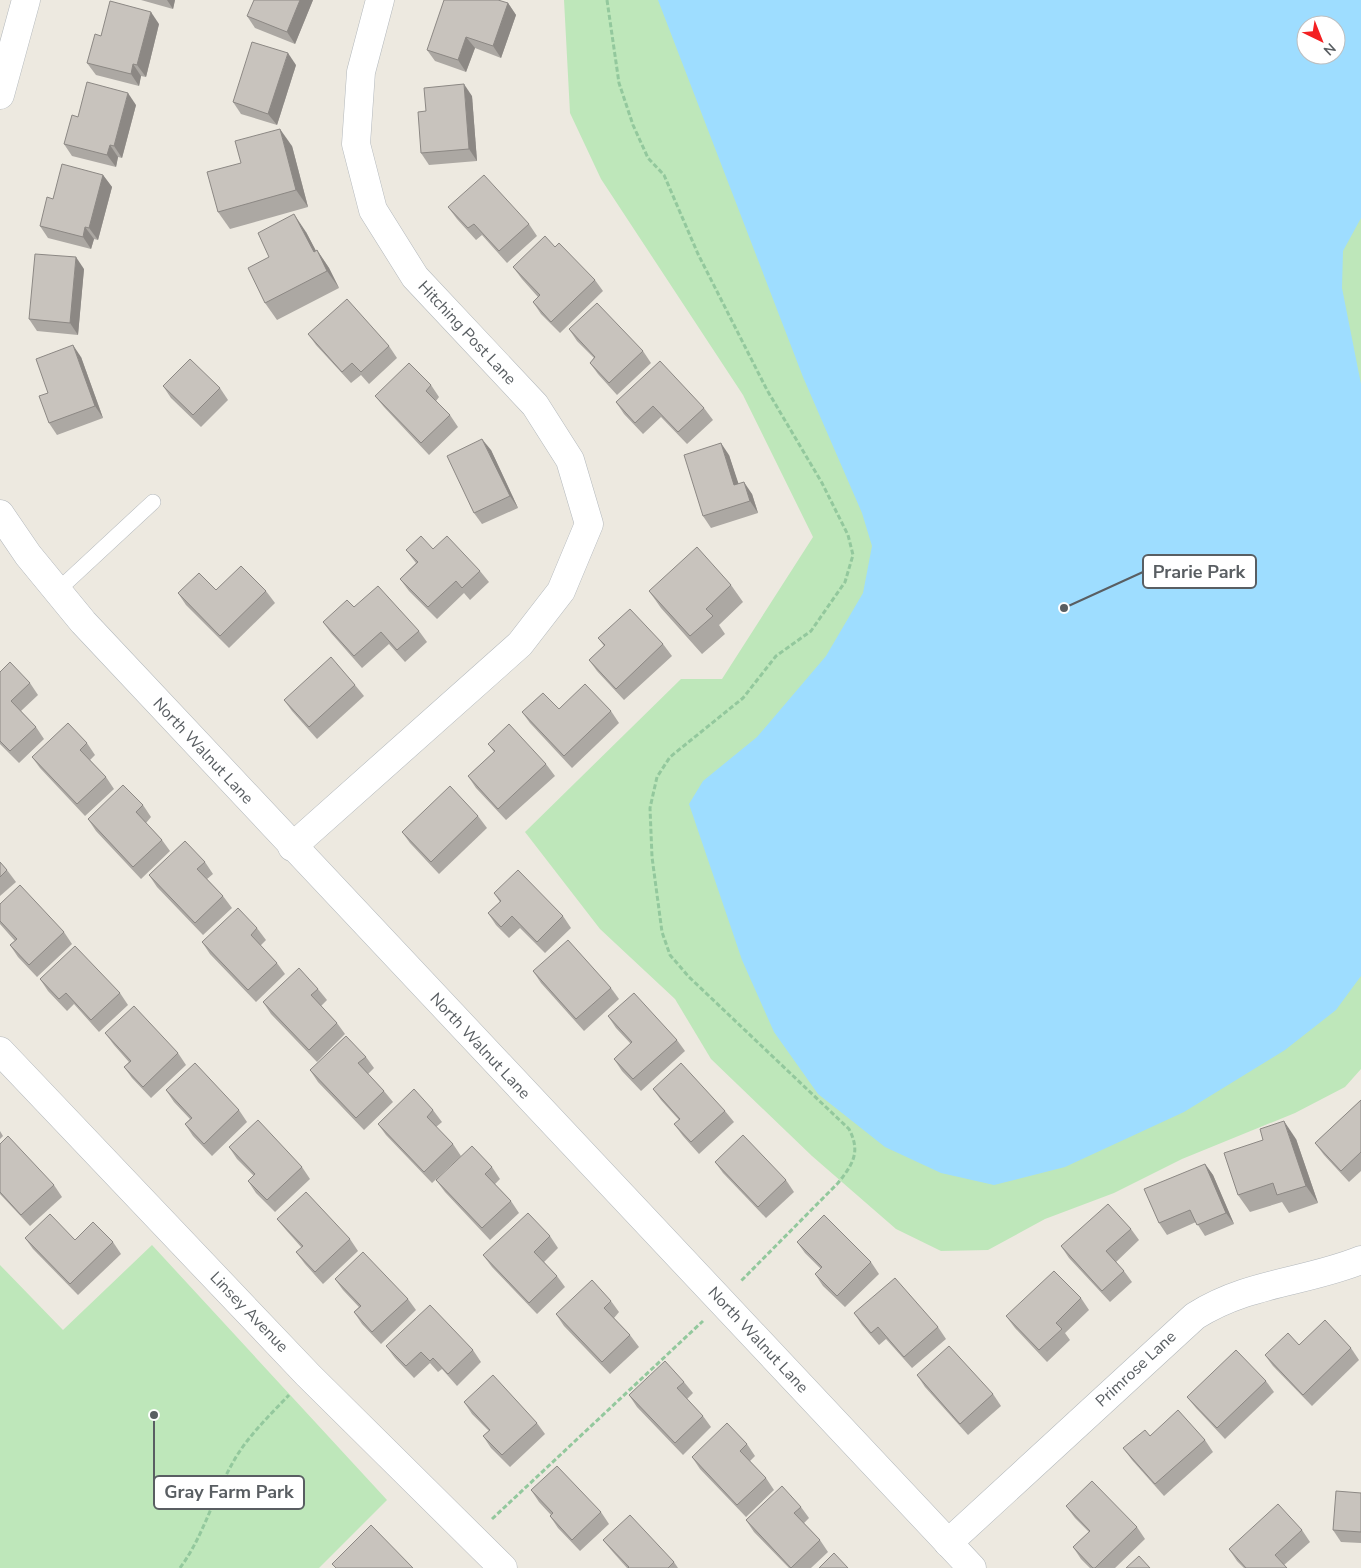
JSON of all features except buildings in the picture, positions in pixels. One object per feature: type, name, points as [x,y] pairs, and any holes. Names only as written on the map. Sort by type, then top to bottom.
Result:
[{"type":"street","points":[[0,94],[26,0]]},
{"type":"street","name":"Hitching Post Lane","points":[[292,847],[520,644],[561,591],[589,524],[570,460],[535,404],[415,277],[373,210],[356,144],[361,72],[380,0]]},
{"type":"street","name":"North Walnut Lane","points":[[0,514],[56,592],[292,847],[972,1568]]},
{"type":"street","name":"Linsey Avenue","points":[[0,1051],[308,1375],[474,1536],[503,1568]]},
{"type":"street","name":"Primrose Lane","points":[[948,1543],[1195,1316],[1212,1305],[1245,1292],[1325,1272],[1361,1260]]},
{"type":"lane","points":[[56,592],[153,502]]},
{"type":"path","points":[[474,1536],[704,1320],[838,1183],[852,1165],[856,1142],[849,1129],[689,977],[670,956],[662,932],[652,857],[650,808],[657,777],[670,757],[743,698],[776,656],[812,631],[845,582],[853,556],[848,535],[831,500],[767,390],[698,254],[664,175],[648,158],[633,125],[619,83],[607,0]]},
{"type":"path","points":[[180,1568],[190,1554],[232,1464],[245,1444],[308,1375]]},
{"type":"green space","points":[[564,0],[1361,0],[1361,1069],[1345,1087],[1295,1113],[1182,1159],[1114,1193],[1045,1219],[988,1250],[941,1251],[896,1229],[812,1156],[711,1059],[675,999],[600,929],[525,832],[681,679],[722,679],[813,537],[743,395],[601,179],[570,113]]},
{"type":"green space","points":[[152,1245],[387,1500],[319,1568],[0,1568],[0,1265],[63,1330]]},
{"type":"water","points":[[658,0],[1361,0],[1361,218],[1343,251],[1342,288],[1361,384],[1361,976],[1336,1010],[1285,1050],[1184,1112],[1065,1167],[994,1185],[941,1173],[885,1147],[818,1094],[774,1032],[742,960],[689,804],[703,781],[757,737],[826,656],[863,593],[872,546],[862,513],[803,377]]},
{"type":"place","name":"Prarie Park","points":[[1064,608]]},
{"type":"place","name":"Gray Farm Park","points":[[154,1415]]}]
